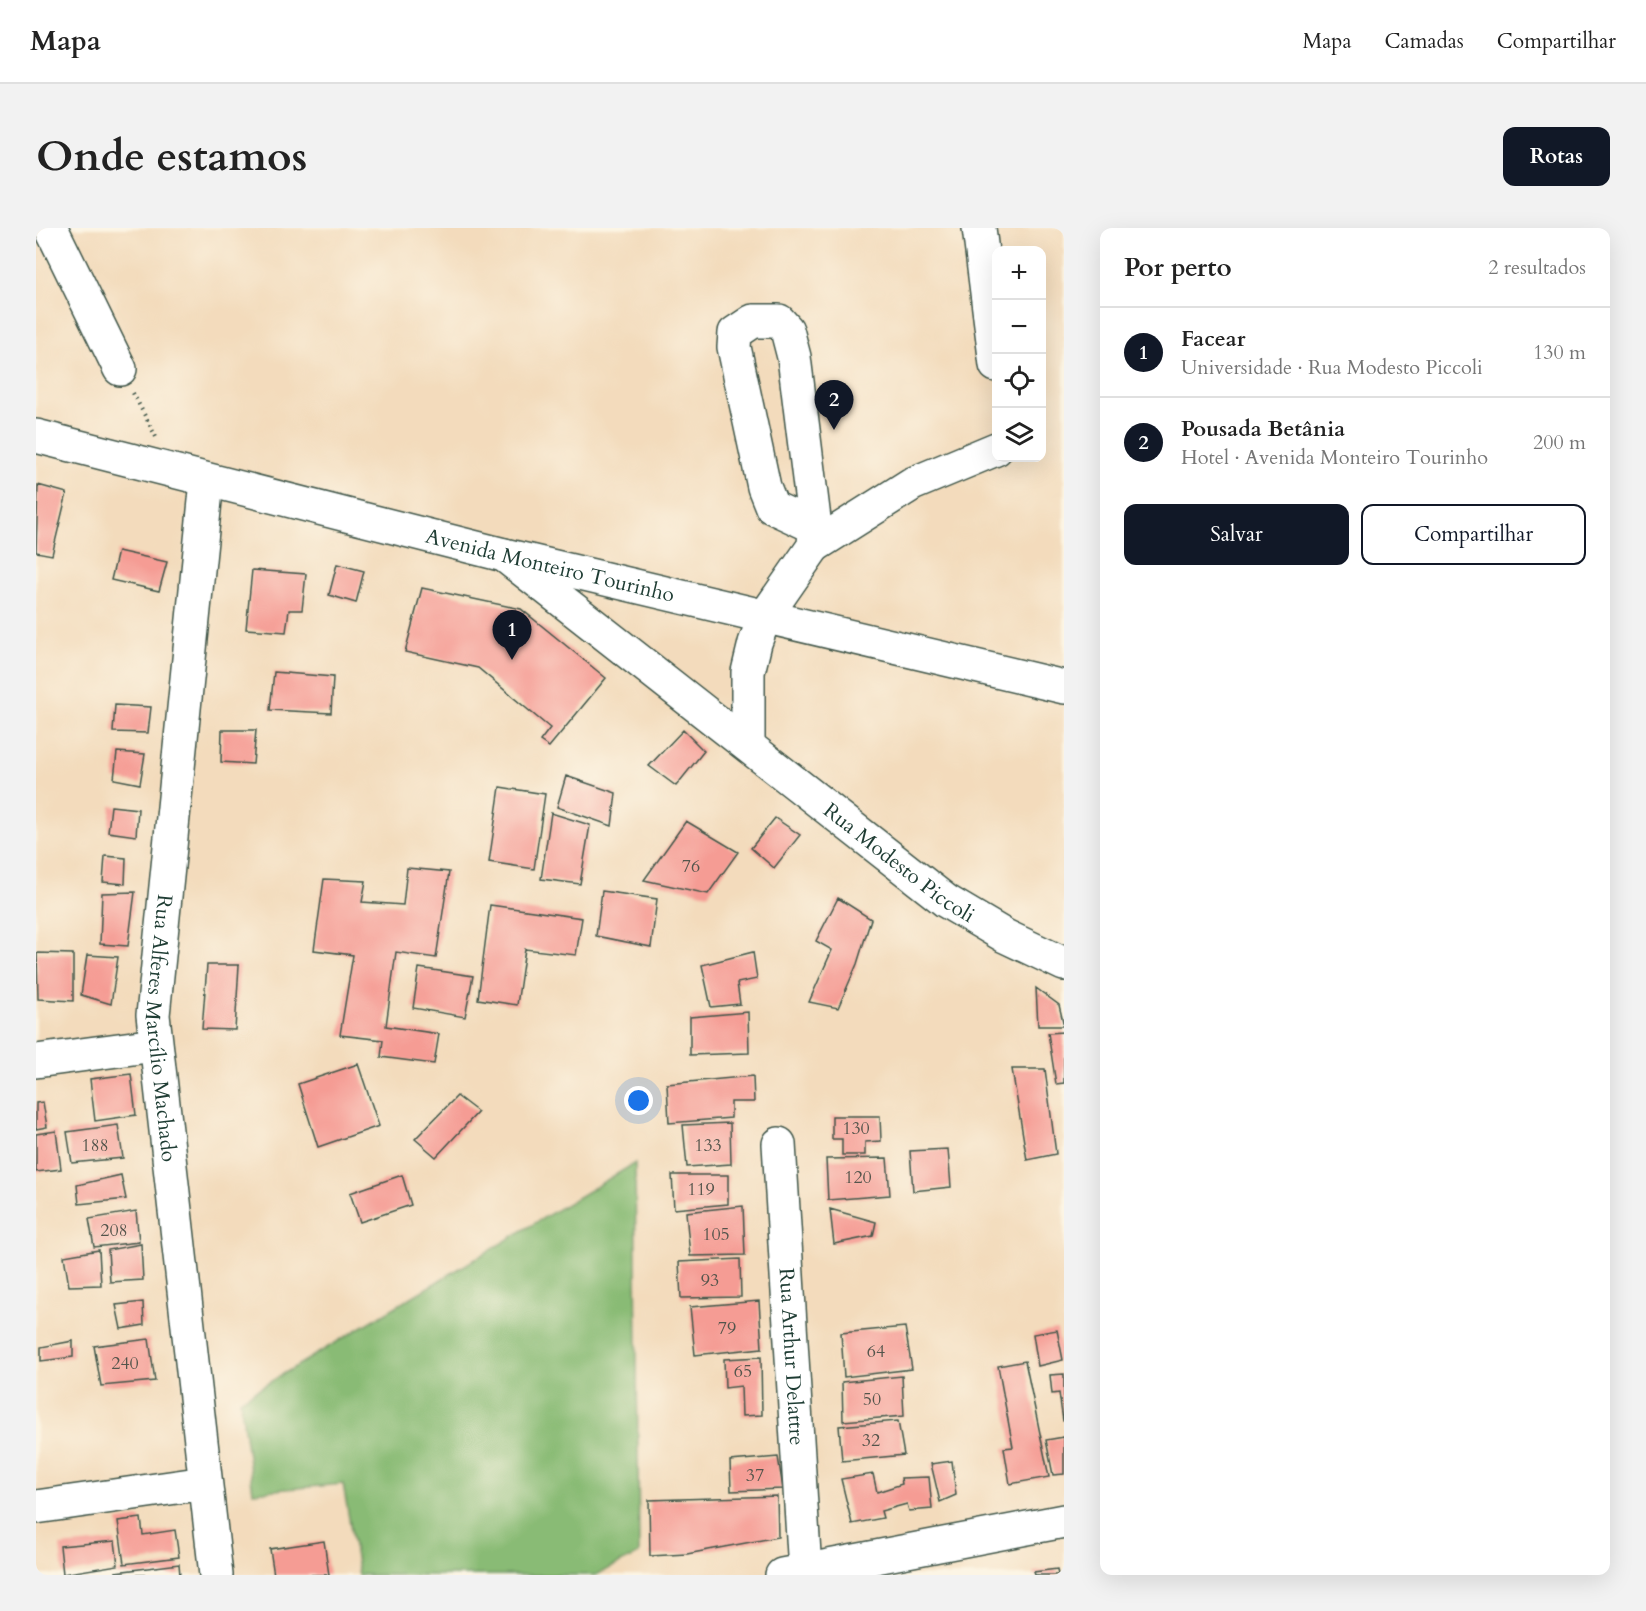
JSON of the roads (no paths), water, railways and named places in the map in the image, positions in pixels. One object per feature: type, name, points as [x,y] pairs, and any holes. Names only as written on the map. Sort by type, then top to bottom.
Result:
[{"type":"street","points":[[51,228],[120,369]]},
{"type":"street","points":[[979,228],[995,354]]},
{"type":"street","points":[[753,321],[779,321],[787,330],[794,357],[814,536],[772,507],[764,487],[734,346],[735,333],[753,321]]},
{"type":"street","name":"Avenida Monteiro Tourinho","points":[[36,436],[504,555],[1064,687]]},
{"type":"street","points":[[748,743],[748,672],[764,618],[814,536],[912,484],[992,451]]},
{"type":"street","name":"Rua Alferes Marcílio Machado","points":[[207,481],[154,990],[155,1045],[216,1575]]},
{"type":"street","name":"Rua Modesto Piccoli","points":[[504,555],[748,743],[946,901],[1005,936],[1064,964]]},
{"type":"street","points":[[36,1061],[155,1045]]},
{"type":"street","name":"Rua Arthur Delattre","points":[[779,1144],[794,1573]]},
{"type":"street","points":[[36,1507],[205,1483]]},
{"type":"street","points":[[794,1573],[881,1566],[1064,1521]]},
{"type":"place","name":"Pousada Betânia","points":[[834,430]]},
{"type":"place","name":"Facear","points":[[512,660]]}]
